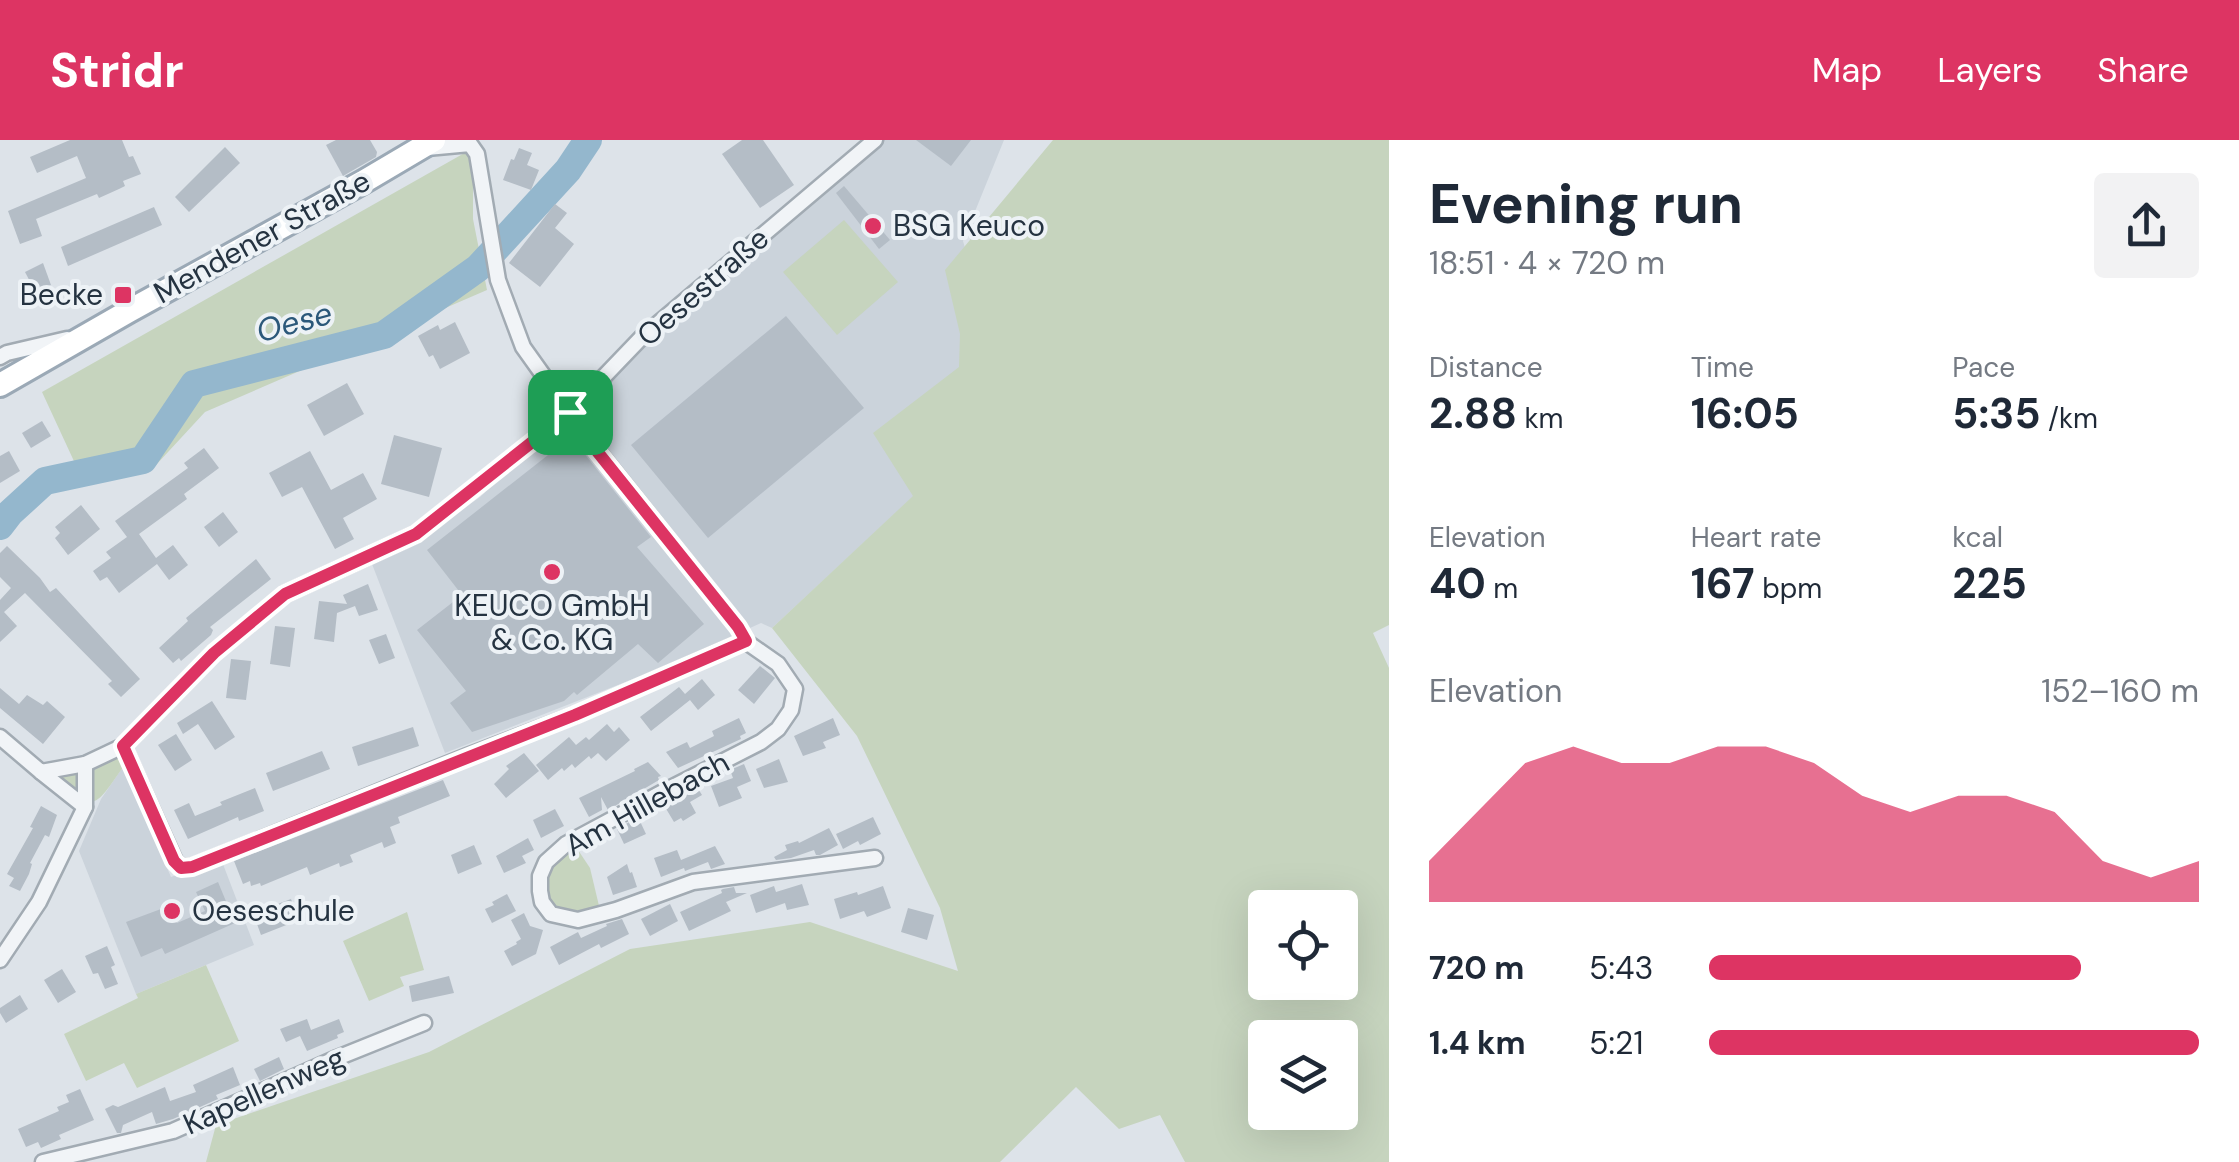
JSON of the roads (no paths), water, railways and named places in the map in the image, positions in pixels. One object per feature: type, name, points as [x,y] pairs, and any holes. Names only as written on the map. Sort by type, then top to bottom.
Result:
[{"type":"main road","name":"Mendener Straße","points":[[0,385],[427,144]]},
{"type":"street","name":"Oesestraße","points":[[41,772],[85,764],[123,746],[214,653],[285,594],[416,534],[570,412],[641,338],[875,140]]},
{"type":"street","points":[[123,746],[174,861],[181,868],[192,867],[575,715],[746,641],[592,445],[524,346],[498,280],[477,154],[470,144],[427,144]]},
{"type":"street","name":"Mendener Straße","points":[[0,357],[90,334]]},
{"type":"street","name":"Am Hillebach","points":[[746,641],[778,664],[795,689],[791,710],[778,729],[761,742],[566,844],[546,862],[540,876],[542,902],[551,914],[578,920],[693,882],[875,858]]},
{"type":"street","points":[[0,738],[86,807]]},
{"type":"street","points":[[0,960],[38,902],[86,807],[85,764]]},
{"type":"street","name":"Kapellenweg","points":[[42,1162],[173,1131],[424,1023]]},
{"type":"waterway","name":"Oese","points":[[0,526],[45,481],[143,460],[194,384],[384,335],[478,268],[568,170],[588,140]]},
{"type":"place","name":"BSG Keuco","points":[[873,226]]},
{"type":"place","name":"Becke","points":[[123,295]]},
{"type":"place","name":"KEUCO GmbH & Co. KG","points":[[552,572]]},
{"type":"place","name":"Oeseschule","points":[[172,911]]}]
